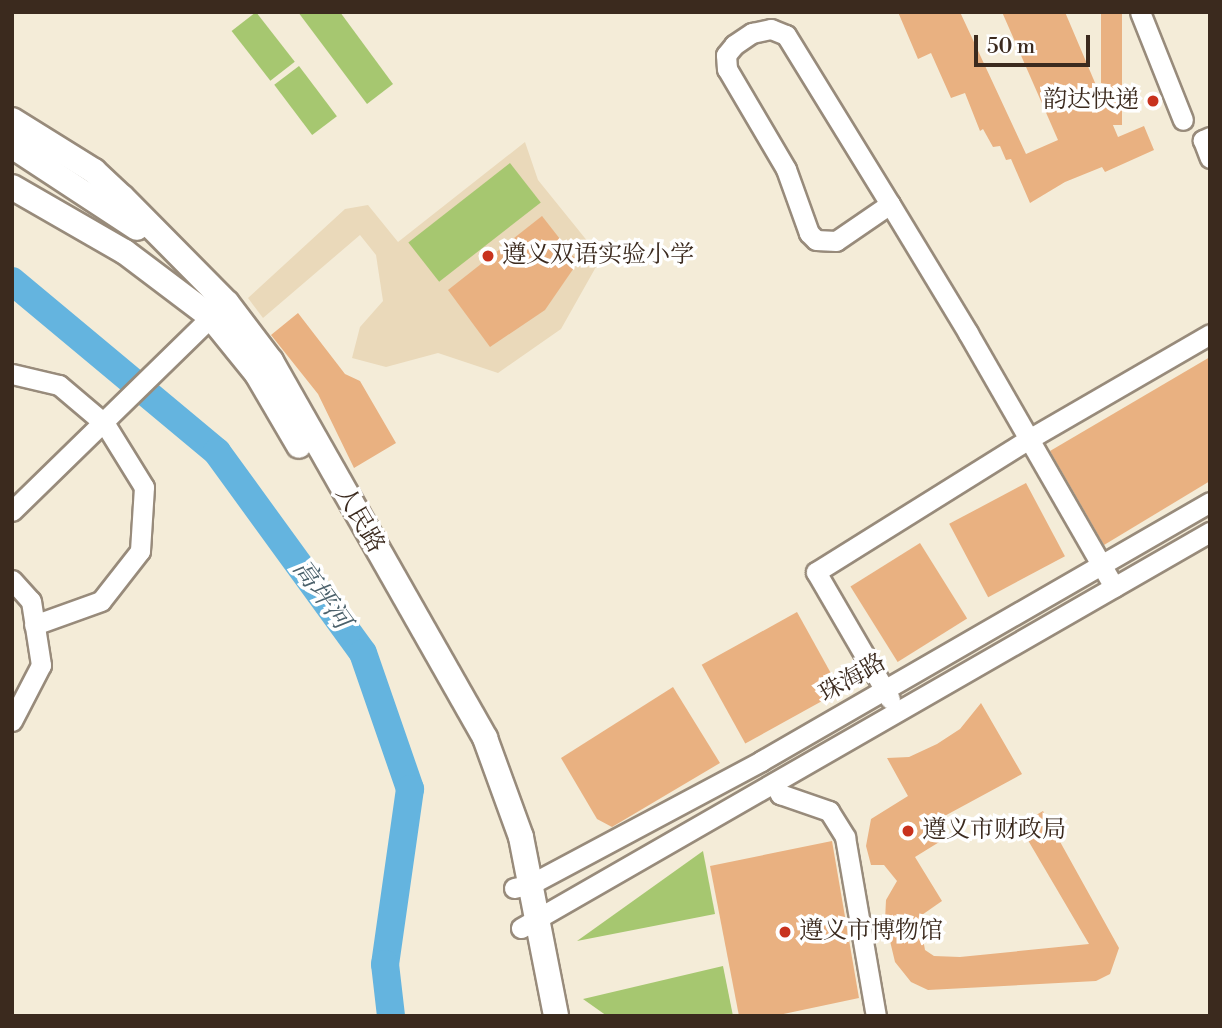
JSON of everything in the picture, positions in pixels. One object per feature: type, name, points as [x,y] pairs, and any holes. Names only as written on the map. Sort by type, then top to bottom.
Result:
[{"type":"main road","name":"人民路","points":[[12,120],[94,172],[180,259],[218,310],[271,361],[364,530],[465,700],[507,791],[529,923],[539,1016]]},
{"type":"main road","points":[[12,146],[180,259]]},
{"type":"main road","points":[[12,165],[173,286]]},
{"type":"main road","name":"人民路","points":[[12,187],[125,252],[173,286],[218,310]]},
{"type":"main road","name":"人民路","points":[[529,923],[556,1016]]},
{"type":"street","points":[[1140,12],[1183,120]]},
{"type":"street","points":[[890,204],[836,241],[816,240],[809,233],[786,169],[727,69],[726,55],[734,45],[752,33],[771,29],[786,35],[890,204],[1114,587]]},
{"type":"street","points":[[1210,137],[1203,140],[1210,158]]},
{"type":"street","points":[[12,511],[218,310]]},
{"type":"street","points":[[898,712],[816,572],[1029,439],[1210,334]]},
{"type":"street","points":[[12,374],[59,385],[104,424],[144,487],[140,551],[101,601],[34,625]]},
{"type":"street","name":"珠海路","points":[[523,886],[884,689],[1210,502]]},
{"type":"street","name":"珠海路","points":[[529,923],[1210,532]]},
{"type":"street","points":[[12,580],[31,601],[41,665],[12,721]]},
{"type":"street","points":[[774,783],[780,794],[829,811],[845,837],[876,1016]]},
{"type":"shaded area","name":"遵义双语实验小学","points":[[525,142],[538,180],[601,258],[561,329],[498,373],[438,353],[386,367],[352,358],[360,327],[383,301],[376,255],[360,235],[263,318],[248,298],[345,209],[368,205],[398,242]]},
{"type":"green space","points":[[256,12],[295,62],[270,81],[232,31]]},
{"type":"green space","points":[[298,12],[340,12],[393,84],[367,104]]},
{"type":"green space","points":[[299,66],[337,116],[312,135],[274,85]]},
{"type":"green space","points":[[510,163],[541,202],[439,282],[408,242]]},
{"type":"green space","points":[[703,851],[715,914],[577,941]]},
{"type":"green space","points":[[723,966],[733,1016],[607,1016],[583,999]]},
{"type":"building","points":[[898,12],[960,12],[1026,154],[1058,140],[1002,12],[1065,12],[1118,137],[1144,126],[1154,150],[1105,172],[1102,167],[1065,182],[1030,203],[1011,159],[1006,160],[1000,146],[993,147],[983,129],[980,131],[965,93],[951,98],[931,53],[918,59]]},
{"type":"building","points":[[1101,12],[1122,12],[1122,125],[1101,125]]},
{"type":"building","points":[[542,216],[578,262],[545,310],[490,347],[448,290]]},
{"type":"building","points":[[298,313],[345,374],[360,381],[396,443],[354,468],[318,394],[271,335]]},
{"type":"building","points":[[1210,357],[1210,481],[1104,545],[1050,451]]},
{"type":"building","points":[[1026,483],[1065,556],[988,597],[949,524]]},
{"type":"building","points":[[920,543],[967,618],[898,662],[850,586]]},
{"type":"building","points":[[797,612],[841,691],[745,744],[702,665]]},
{"type":"building","points":[[673,687],[720,763],[612,827],[597,819],[561,758]]},
{"type":"building","points":[[981,703],[1022,774],[939,819],[949,836],[915,857],[942,901],[919,917],[925,950],[934,956],[960,957],[1089,944],[1019,825],[1043,811],[1119,948],[1110,974],[1096,981],[928,990],[911,982],[895,962],[885,920],[886,900],[897,881],[884,865],[871,865],[866,846],[871,819],[908,796],[887,758],[909,757],[937,744],[960,729]]},
{"type":"building","name":"遵义市博物馆","points":[[832,841],[859,998],[774,1016],[739,1016],[710,866]]},
{"type":"waterway","name":"高坪河","points":[[12,281],[217,452],[363,653],[410,789],[385,964],[391,1016]]},
{"type":"place","name":"韵达快递","points":[[1153,101]]},
{"type":"place","name":"遵义双语实验小学","points":[[488,256]]},
{"type":"place","name":"遵义市财政局","points":[[908,831]]},
{"type":"place","name":"遵义市博物馆","points":[[785,932]]}]
